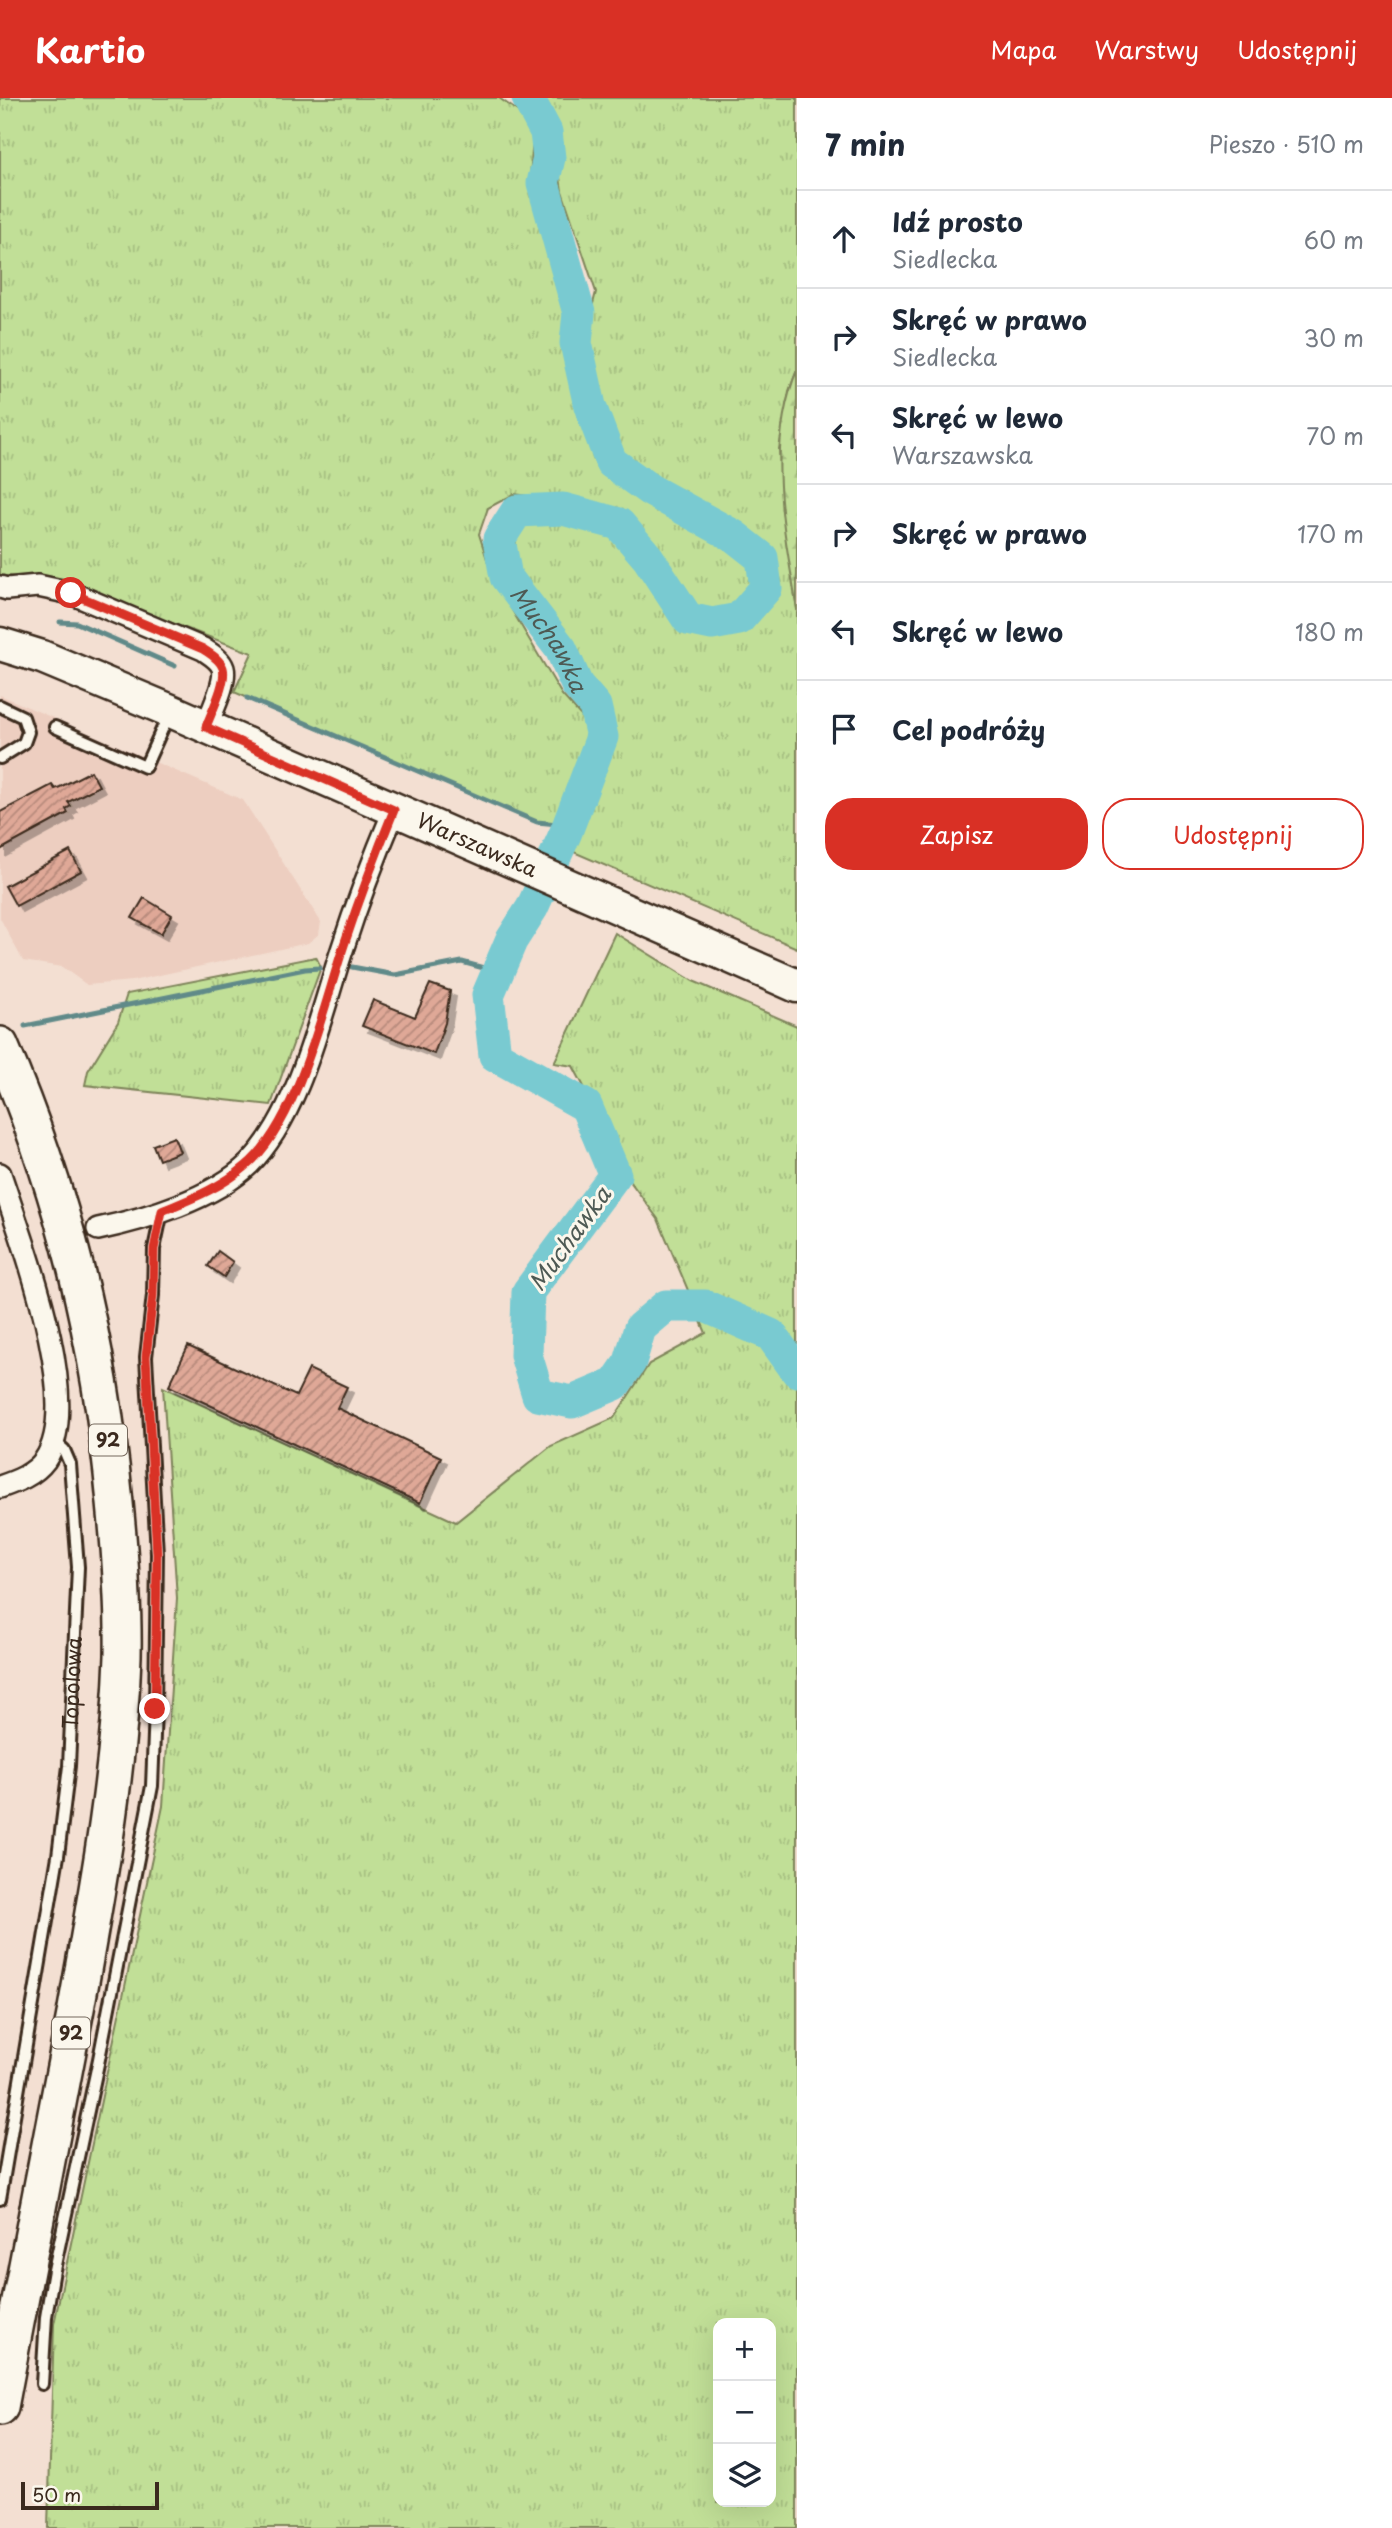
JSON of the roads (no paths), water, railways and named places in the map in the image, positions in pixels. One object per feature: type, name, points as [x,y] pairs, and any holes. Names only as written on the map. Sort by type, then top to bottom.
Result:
[{"type":"main road","name":"Warszawska","points":[[0,634],[41,657]]},
{"type":"main road","name":"Warszawska","points":[[0,644],[41,657],[171,711],[797,986]]},
{"type":"main road","name":"92","points":[[0,1045],[32,1124],[67,1227],[95,1350],[118,1529],[123,1601],[123,1656],[116,1756],[97,1894],[0,2407]]},
{"type":"street","points":[[0,587],[7,589],[38,586],[71,593],[203,649],[217,659],[224,670],[222,686],[206,727]]},
{"type":"street","points":[[98,1229],[162,1211],[209,1191],[246,1166],[263,1148],[295,1090],[345,942],[394,810]]},
{"type":"street","points":[[0,1174],[45,1320],[59,1404],[54,1440],[45,1460],[32,1473],[0,1487]]},
{"type":"lane","points":[[0,706],[23,717],[28,732],[24,743],[0,758]]},
{"type":"lane","points":[[55,727],[145,767],[171,711]]},
{"type":"lane","points":[[42,2384],[46,2317],[54,2270],[99,2059],[152,1786],[157,1554],[146,1357],[153,1295],[154,1249],[162,1211]]},
{"type":"lane","name":"Topolowa","points":[[0,2199],[58,1856],[69,1766],[78,1567],[70,1464],[64,1450],[54,1440]]},
{"type":"waterway","name":"Muchawka","points":[[528,98],[546,132],[549,158],[543,183],[579,313],[576,343],[590,406],[611,462],[650,490],[734,536],[762,558],[766,588],[739,619],[712,624],[688,619],[648,558],[619,524],[563,509],[517,511],[499,539],[506,577],[561,649],[577,685],[595,706],[602,737],[566,832],[532,908],[511,941],[488,995],[495,1055],[586,1106],[615,1175],[528,1292],[526,1355],[538,1395],[572,1402],[615,1384],[630,1362],[640,1328],[666,1306],[705,1306],[771,1335],[797,1371]]},
{"type":"waterway","points":[[60,622],[77,623],[175,666]]},
{"type":"waterway","points":[[247,698],[537,822],[568,825]]},
{"type":"waterway","points":[[352,967],[395,975],[462,962],[498,972]]},
{"type":"waterway","points":[[25,1026],[320,968]]}]
